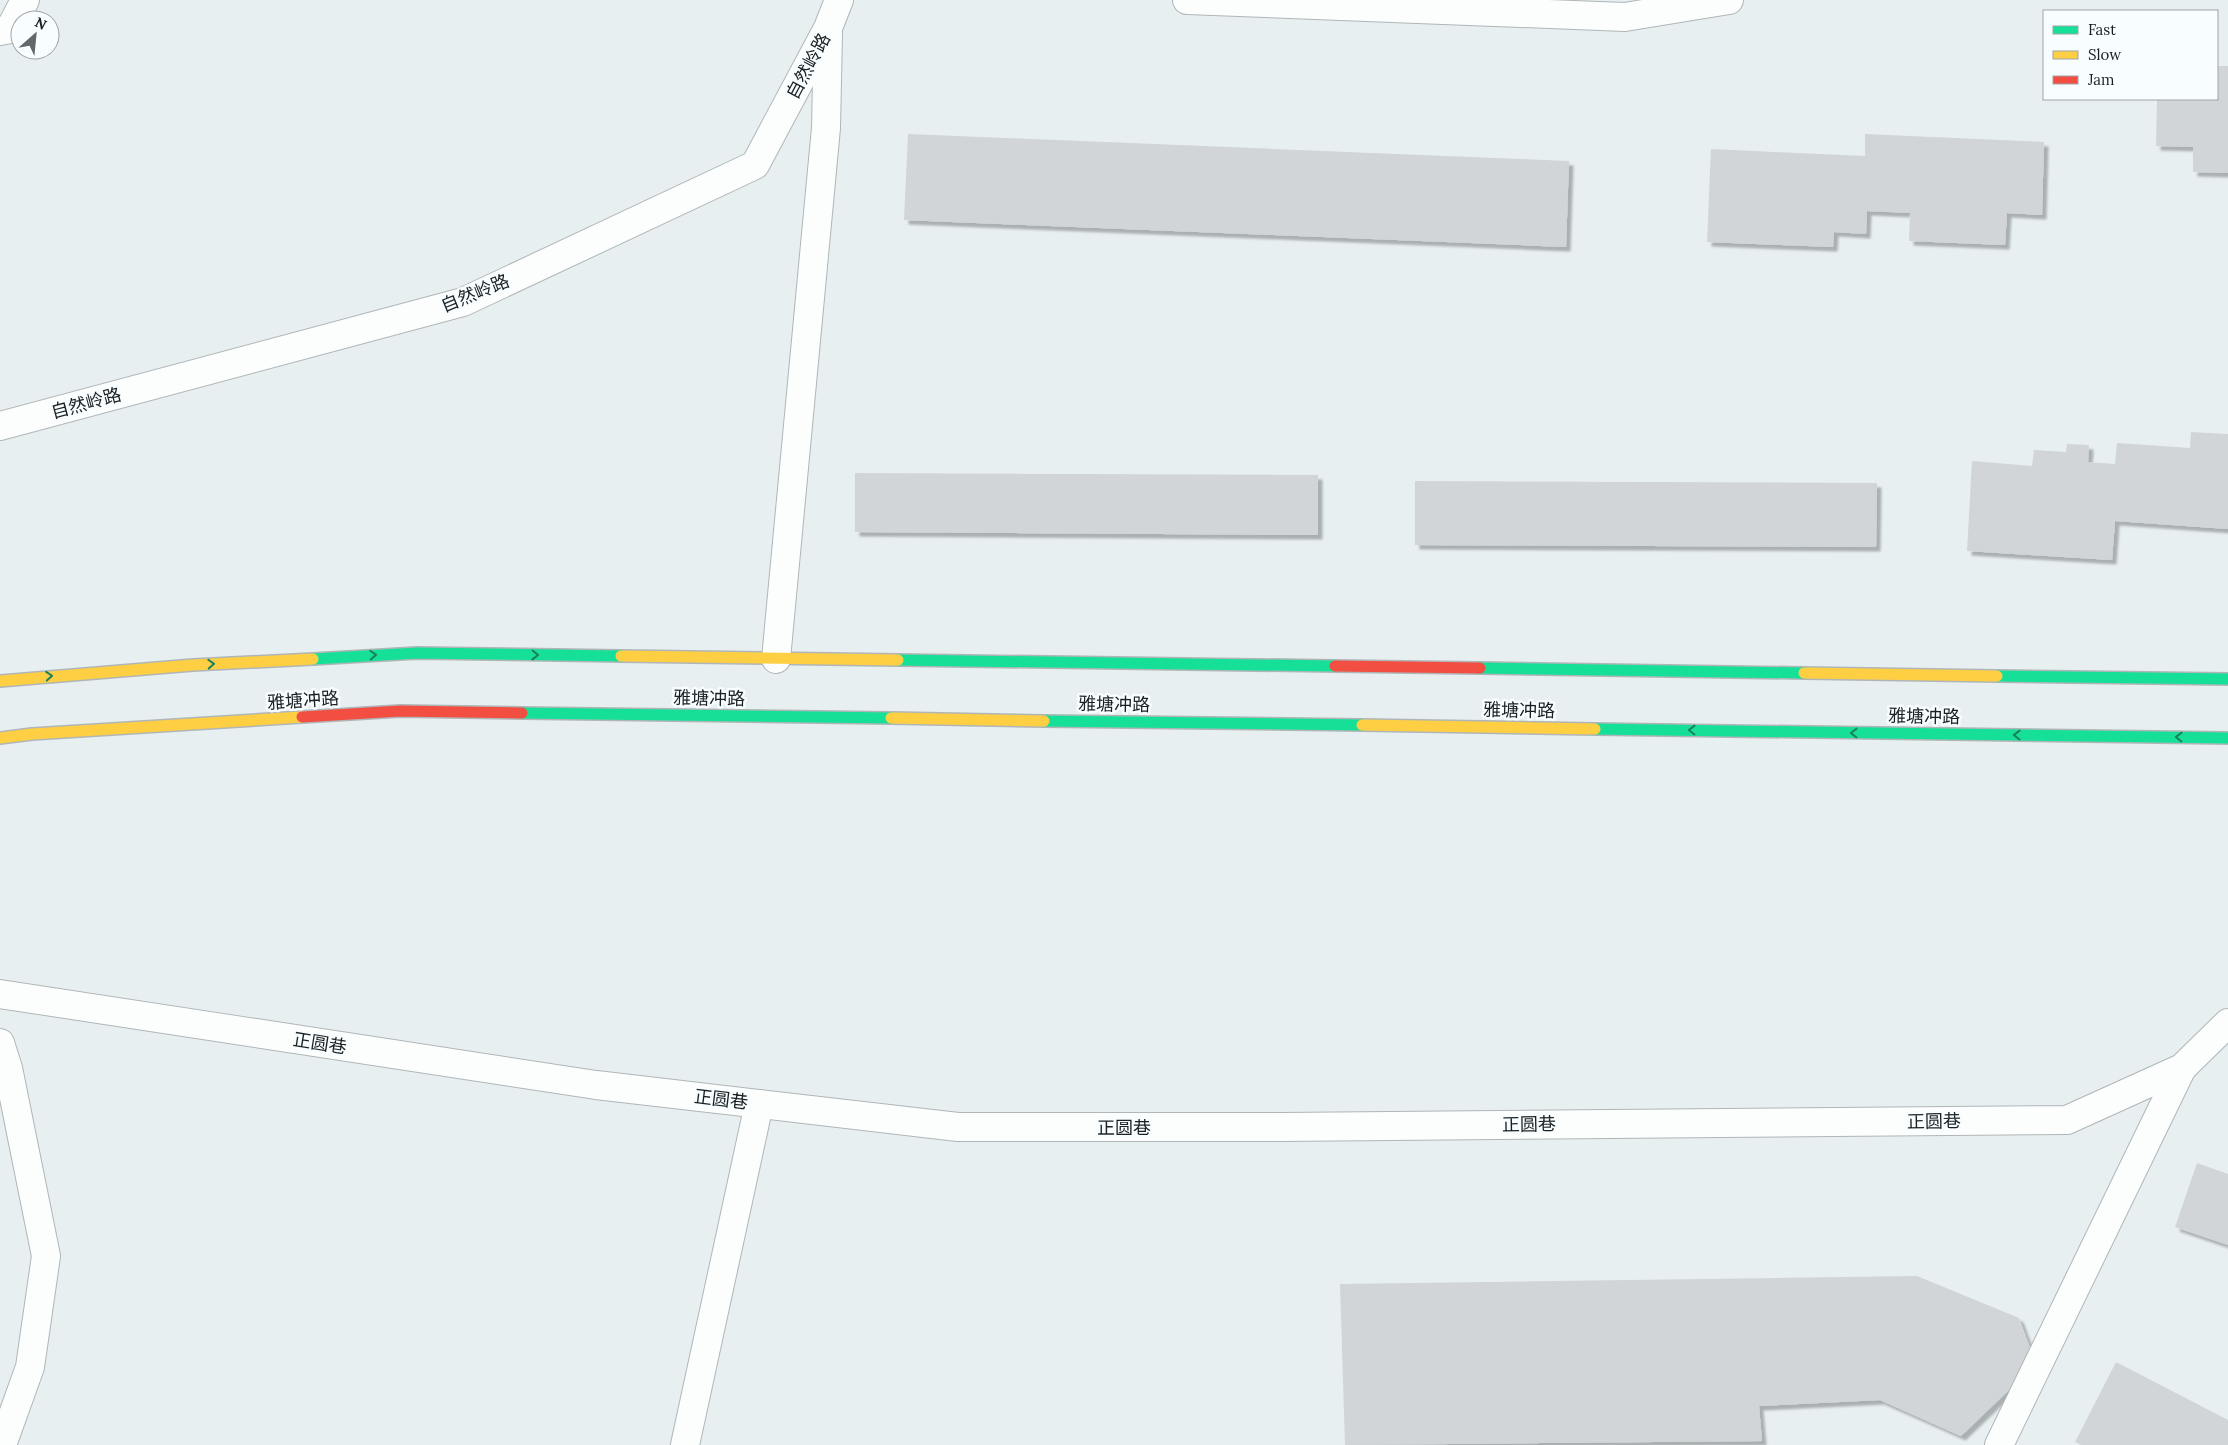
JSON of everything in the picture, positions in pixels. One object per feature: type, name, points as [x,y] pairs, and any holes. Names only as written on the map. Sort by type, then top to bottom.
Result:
[{"type":"street","points":[[0,31],[10,29],[25,0]]},
{"type":"street","name":"自然岭路","points":[[0,426],[463,302],[755,165],[828,28],[839,0]]},
{"type":"street","points":[[1187,0],[1625,17],[1729,0]]},
{"type":"street","points":[[776,659],[826,128],[828,28]]},
{"type":"street","points":[[0,681],[193,665],[416,653],[2228,679]]},
{"type":"street","name":"雅塘冲路","points":[[0,738],[32,734],[400,711],[2228,738]]},
{"type":"street","name":"正圆巷","points":[[0,994],[596,1085],[958,1127],[1292,1127],[2067,1120],[2182,1068],[2228,1023]]},
{"type":"street","points":[[0,1042],[4,1070],[46,1256],[30,1367],[2,1445]]},
{"type":"street","points":[[1999,1445],[2182,1068]]},
{"type":"street","points":[[685,1445],[759,1104]]},
{"type":"building","points":[[2218,66],[2228,66],[2228,173],[2193,172],[2193,147],[2156,146],[2157,100],[2218,100]]},
{"type":"building","points":[[908,134],[1569,161],[1566,247],[904,220]]},
{"type":"building","points":[[1865,134],[2044,142],[2042,215],[2007,213],[2005,245],[1909,241],[1910,213],[1867,211],[1866,234],[1834,232],[1833,247],[1707,242],[1711,149],[1865,156]]},
{"type":"building","points":[[2191,432],[2228,434],[2228,529],[2115,521],[2112,560],[1967,551],[1972,461],[2032,466],[2034,450],[2066,452],[2067,444],[2089,445],[2088,462],[2115,464],[2117,443],[2190,448]]},
{"type":"building","points":[[855,473],[1318,475],[1318,535],[855,532]]},
{"type":"building","points":[[1415,481],[1877,483],[1876,547],[1415,545]]},
{"type":"building","points":[[2197,1163],[2228,1174],[2228,1245],[2175,1227]]},
{"type":"building","points":[[1917,1276],[2019,1318],[2030,1348],[2010,1389],[1961,1436],[1880,1400],[1759,1406],[1762,1441],[1345,1445],[1340,1284]]},
{"type":"building","points":[[2116,1362],[2228,1420],[2228,1445],[2082,1445],[2075,1442]]},
{"type":"traffic: fast","points":[[313,659],[417,653],[621,656]]},
{"type":"traffic: fast","points":[[898,660],[1335,666]]},
{"type":"traffic: fast","points":[[1480,668],[1804,673]]},
{"type":"traffic: fast","points":[[1997,676],[2228,679]]},
{"type":"traffic: fast","points":[[522,713],[891,718]]},
{"type":"traffic: fast","points":[[1044,721],[1362,725]]},
{"type":"traffic: fast","points":[[1595,729],[2228,738]]},
{"type":"traffic: slow","points":[[621,656],[898,660]]},
{"type":"traffic: slow","points":[[0,681],[193,665],[313,659]]},
{"type":"traffic: slow","points":[[1804,673],[1997,676]]},
{"type":"traffic: slow","points":[[0,738],[32,734],[302,717]]},
{"type":"traffic: slow","points":[[891,718],[1044,721]]},
{"type":"traffic: slow","points":[[1362,725],[1595,729]]},
{"type":"traffic: jam","points":[[1335,666],[1480,668]]},
{"type":"traffic: jam","points":[[302,717],[400,711],[522,713]]}]
